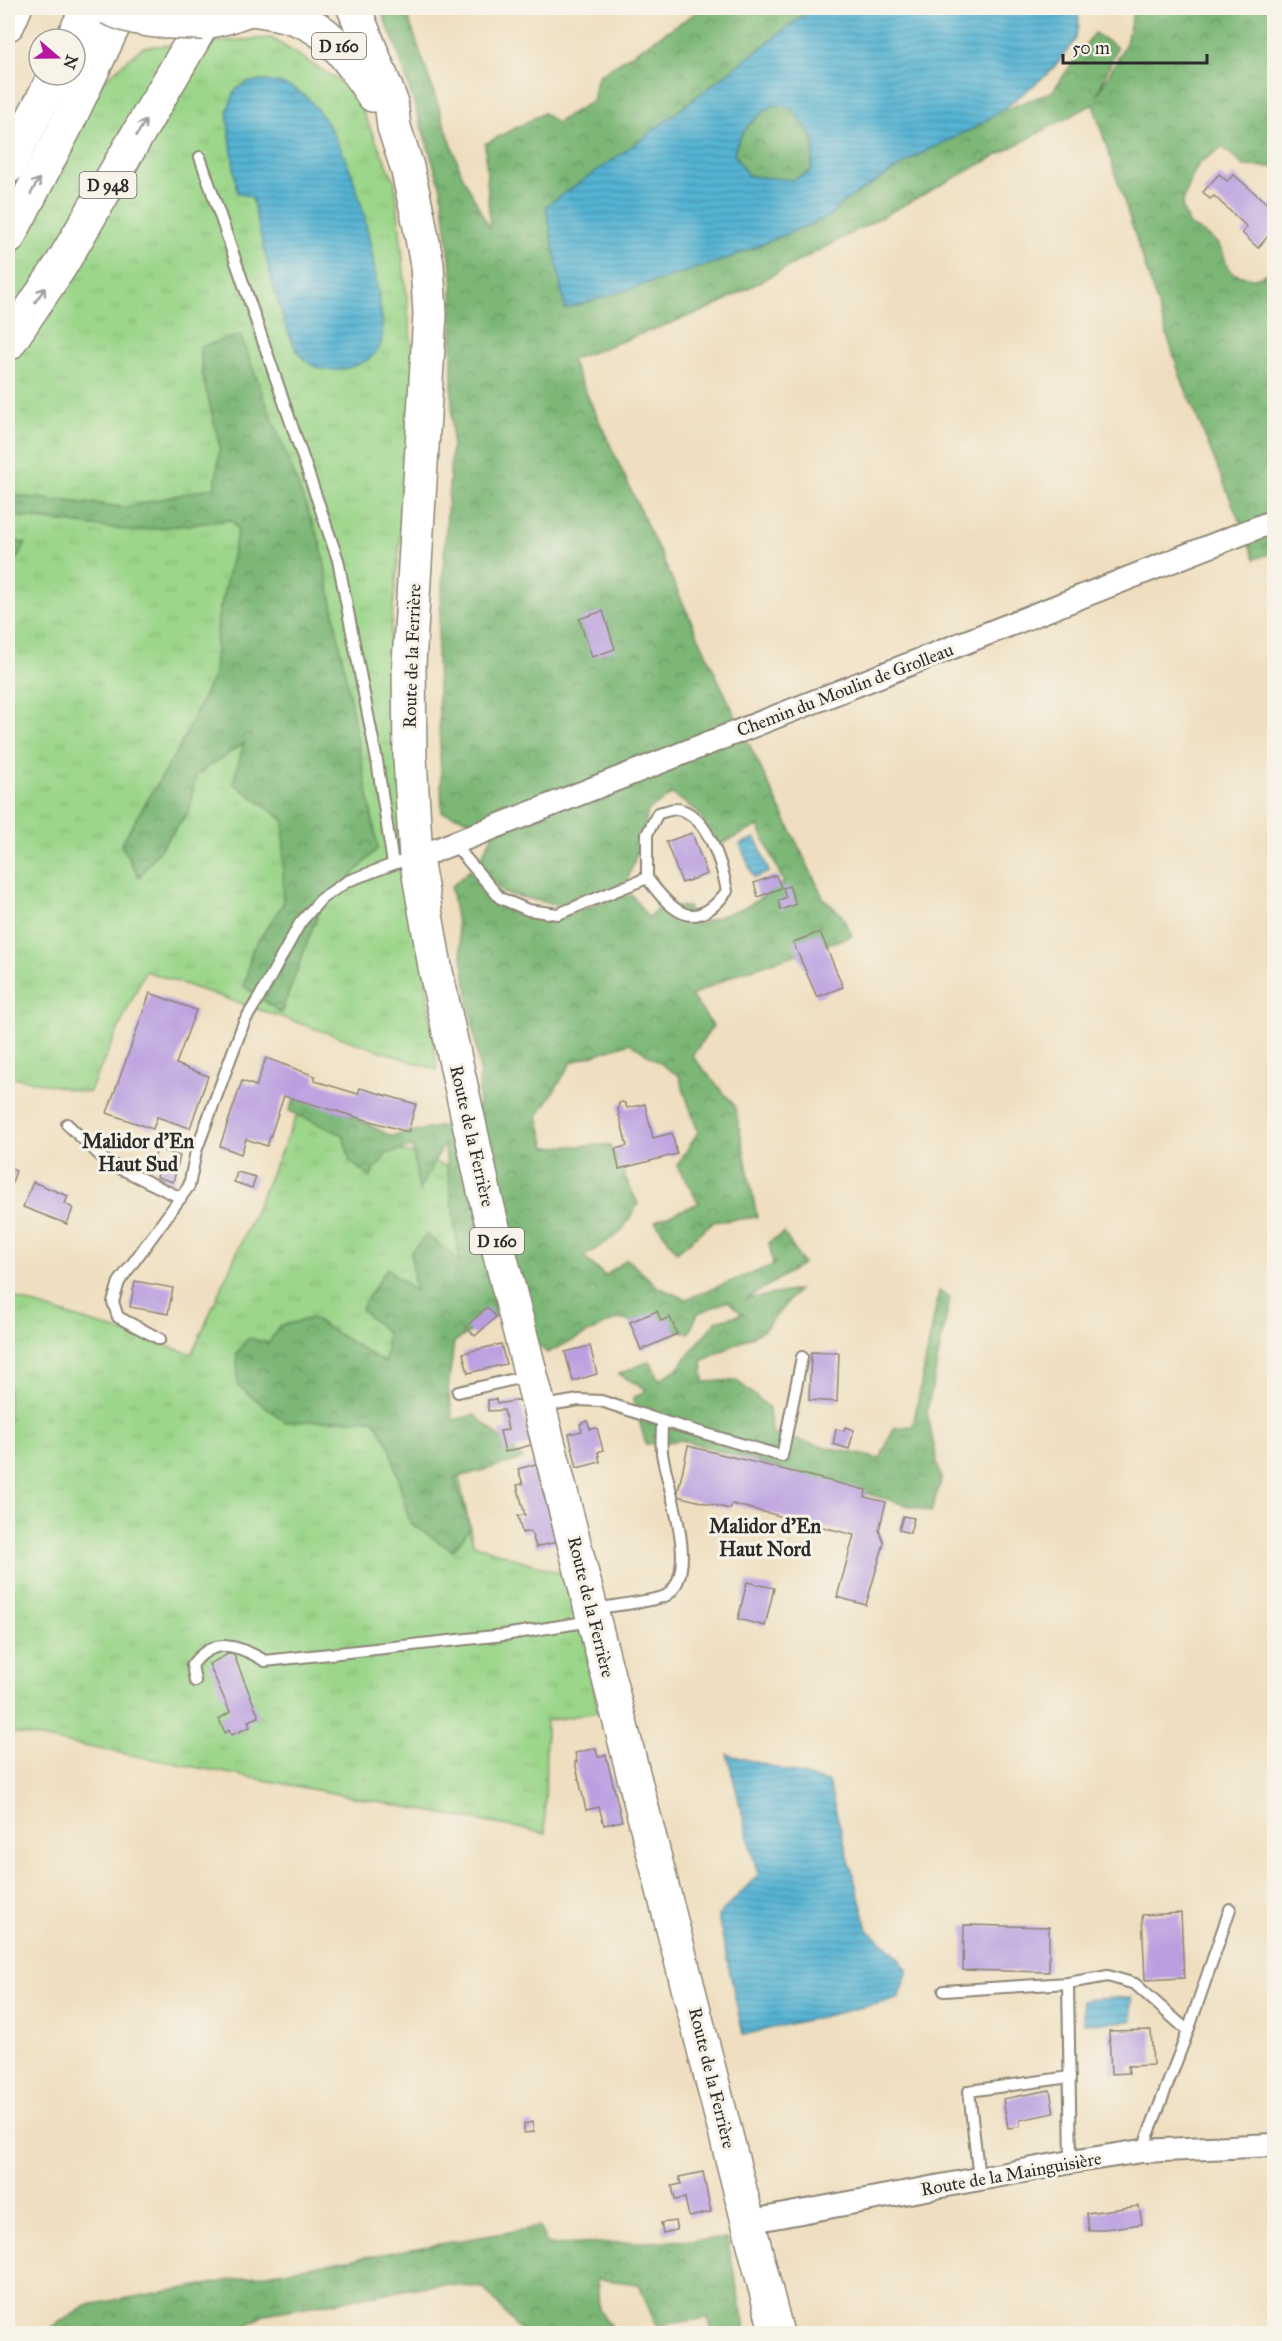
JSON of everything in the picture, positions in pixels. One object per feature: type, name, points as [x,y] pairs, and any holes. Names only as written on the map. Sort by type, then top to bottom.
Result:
[{"type":"main road","points":[[8,24],[15,8]]},
{"type":"main road","points":[[78,27],[88,8]]},
{"type":"main road","points":[[108,8],[149,21],[203,23],[251,8]]},
{"type":"main road","points":[[8,238],[65,128],[122,8]]},
{"type":"main road","name":"Route de la Ferrière","points":[[251,8],[289,16],[320,29],[331,38],[346,54],[394,127]]},
{"type":"main road","name":"Route de la Ferrière","points":[[354,8],[390,101],[394,127],[407,166],[427,265],[430,314],[409,664],[410,758],[405,861],[436,972],[486,1200],[777,2334]]},
{"type":"main road","name":"D 948","points":[[8,344],[61,264],[203,23]]},
{"type":"main road","points":[[8,167],[48,87]]},
{"type":"street","name":"Chemin du Moulin de Grolleau","points":[[405,861],[1275,521]]},
{"type":"street","name":"Route de la Mainguisière","points":[[750,2224],[763,2219],[1142,2151],[1275,2145]]},
{"type":"lane","points":[[160,1339],[118,1317],[113,1302],[119,1282],[189,1186],[196,1151],[244,1022],[300,923],[322,898],[348,881],[405,861],[377,761],[338,560],[200,157]]},
{"type":"lane","points":[[675,809],[689,813],[706,830],[723,867],[727,891],[715,907],[701,914],[681,913],[665,902],[647,878],[647,834],[658,813],[675,809]]},
{"type":"lane","points":[[453,843],[500,898],[528,910],[558,914],[647,878]]},
{"type":"lane","points":[[67,1124],[107,1162],[181,1198]]},
{"type":"lane","points":[[458,1392],[536,1391],[579,1400],[601,1401],[782,1456],[802,1358]]},
{"type":"lane","points":[[195,1681],[192,1665],[201,1653],[222,1646],[243,1648],[265,1661],[504,1635],[665,1596],[676,1586],[681,1570],[680,1536],[662,1452],[662,1421]]},
{"type":"lane","points":[[1142,2151],[1188,2031],[1230,1910]]},
{"type":"lane","points":[[944,1991],[1068,1983],[1108,1976],[1134,1984],[1188,2031]]},
{"type":"lane","points":[[1068,1983],[1071,2162]]},
{"type":"lane","points":[[978,2179],[969,2091],[1070,2077]]},
{"type":"green space","points":[[380,8],[405,8],[462,175],[490,229],[485,144],[544,113],[556,123],[592,101],[598,76],[703,8],[813,8],[634,145],[546,206],[691,269],[721,261],[828,217],[843,202],[920,154],[972,129],[1001,111],[1052,92],[1094,33],[1117,47],[1097,96],[1126,43],[1134,8],[1274,8],[1274,167],[1244,166],[1223,147],[1199,163],[1188,185],[1182,206],[1188,224],[1220,247],[1227,267],[1236,275],[1248,278],[1257,277],[1274,269],[1274,552],[1255,559],[1181,378],[1093,104],[711,308],[571,360],[723,690],[824,899],[841,914],[852,936],[736,974],[691,996],[713,1026],[692,1056],[735,1106],[757,1217],[713,1222],[677,1252],[655,1221],[699,1203],[677,1166],[698,1132],[679,1076],[630,1043],[572,1062],[538,1116],[546,1147],[610,1145],[638,1204],[621,1232],[584,1257],[605,1276],[627,1259],[658,1287],[686,1299],[773,1265],[769,1242],[784,1233],[803,1264],[746,1299],[798,1290],[763,1331],[702,1361],[704,1382],[736,1380],[768,1407],[773,1435],[880,1459],[894,1428],[913,1426],[939,1291],[950,1298],[927,1412],[941,1481],[931,1512],[681,1440],[646,1445],[633,1398],[647,1390],[619,1374],[650,1361],[659,1380],[678,1368],[716,1321],[742,1314],[728,1301],[698,1313],[689,1333],[617,1319],[547,1353],[503,1311],[454,1342],[448,1389],[453,1420],[475,1415],[523,1459],[455,1478],[470,1528],[453,1551],[410,1523],[390,1447],[374,1419],[286,1422],[238,1386],[237,1353],[248,1338],[269,1343],[279,1326],[312,1318],[385,1363],[387,1333],[361,1309],[387,1268],[415,1291],[411,1252],[427,1235],[460,1262],[444,1144],[419,1190],[412,1147],[386,1154],[370,1177],[350,1161],[343,1135],[289,1111],[299,1090],[391,1136],[443,1126],[478,1109],[480,1071],[451,887],[470,870],[501,903],[562,918],[598,903],[632,895],[648,918],[660,905],[688,907],[696,925],[748,906],[784,883],[758,826],[717,846],[698,812],[672,794],[648,811],[627,882],[557,905],[503,893],[478,864],[496,828],[442,812],[437,655],[452,444],[452,275],[441,188],[396,46]]},
{"type":"green space","points":[[271,38],[352,89],[395,182],[416,389],[387,666],[437,1070],[145,971],[89,1093],[8,1076],[8,170],[22,150],[143,47]]},
{"type":"green space","points":[[773,105],[791,109],[815,142],[811,171],[793,180],[748,176],[734,154],[743,132]]},
{"type":"green space","points":[[240,335],[321,545],[378,848],[319,911],[281,1013],[244,986],[252,950],[283,904],[284,820],[233,783],[244,743],[196,775],[189,811],[139,877],[121,844],[179,748],[214,674],[218,618],[238,529],[231,520],[134,531],[8,515],[8,495],[125,507],[215,487],[220,447],[203,377],[200,347]]},
{"type":"green space","points":[[8,541],[26,543],[8,574]]},
{"type":"green space","points":[[297,1115],[460,1171],[496,1298],[429,1334],[473,1544],[574,1578],[598,1712],[546,1721],[545,1833],[8,1732],[8,1296],[192,1354]]},
{"type":"green space","points":[[539,2227],[548,2245],[727,2239],[746,2333],[713,2333],[708,2318],[656,2326],[639,2284],[597,2279],[599,2309],[615,2333],[522,2333],[484,2288],[438,2284],[265,2314],[236,2333],[43,2333],[88,2305]]},
{"type":"water","points":[[813,8],[1078,8],[1079,26],[1075,41],[1050,72],[1001,111],[972,129],[920,154],[843,202],[828,217],[721,261],[565,309],[546,206],[634,145]],"holes":[[[773,105],[785,106],[798,116],[815,142],[811,171],[793,180],[748,176],[734,154],[739,138],[754,120]]]},
{"type":"water","points":[[266,81],[292,88],[303,94],[313,104],[340,146],[358,193],[374,267],[382,319],[382,340],[374,355],[354,366],[337,370],[316,367],[302,357],[294,346],[279,306],[252,197],[237,193],[227,112],[235,90],[248,82]]},
{"type":"water","points":[[756,838],[769,872],[754,878],[740,844]]},
{"type":"water","points":[[727,1754],[828,1782],[868,1930],[893,1951],[908,1971],[898,1999],[743,2035],[718,1916],[758,1875]]},
{"type":"water","points":[[1131,1997],[1132,2021],[1084,2024],[1082,2000]]},
{"type":"building","points":[[1219,174],[1227,181],[1234,175],[1270,206],[1272,203],[1274,205],[1274,229],[1258,248],[1242,233],[1247,227],[1214,196],[1210,199],[1203,192]]},
{"type":"building","points":[[603,611],[615,649],[592,657],[579,619]]},
{"type":"building","points":[[692,833],[707,874],[682,883],[666,842]]},
{"type":"building","points":[[776,875],[781,888],[758,897],[754,883]]},
{"type":"building","points":[[789,886],[796,904],[781,910],[778,901],[786,897],[783,888]]},
{"type":"building","points":[[820,932],[843,987],[817,997],[793,942]]},
{"type":"building","points":[[150,993],[196,1010],[176,1064],[208,1076],[190,1128],[157,1117],[153,1129],[107,1113]]},
{"type":"building","points":[[266,1058],[315,1076],[315,1081],[358,1094],[360,1088],[416,1104],[408,1132],[284,1096],[267,1146],[246,1139],[241,1154],[220,1146],[242,1081],[256,1086]]},
{"type":"building","points":[[622,1102],[627,1108],[645,1104],[653,1138],[672,1133],[677,1154],[619,1169],[615,1149],[627,1146],[618,1110],[619,1103]]},
{"type":"building","points":[[157,1149],[180,1156],[173,1182],[157,1177],[161,1165],[153,1163]]},
{"type":"building","points":[[8,1167],[16,1171],[10,1188],[8,1187]]},
{"type":"building","points":[[237,1172],[256,1177],[252,1188],[234,1182]]},
{"type":"building","points":[[33,1182],[68,1196],[65,1204],[73,1208],[67,1224],[23,1207]]},
{"type":"building","points":[[135,1281],[173,1288],[168,1314],[130,1307]]},
{"type":"building","points":[[487,1307],[496,1317],[475,1336],[466,1327]]},
{"type":"building","points":[[657,1311],[661,1321],[670,1317],[677,1334],[641,1350],[630,1322]]},
{"type":"building","points":[[501,1344],[506,1364],[468,1373],[463,1353]]},
{"type":"building","points":[[590,1346],[597,1374],[573,1381],[565,1352]]},
{"type":"building","points":[[811,1352],[839,1353],[837,1402],[809,1400]]},
{"type":"building","points":[[496,1399],[497,1403],[520,1400],[531,1445],[505,1452],[500,1431],[508,1430],[504,1410],[488,1411],[488,1400]]},
{"type":"building","points":[[587,1421],[590,1429],[597,1428],[603,1450],[598,1452],[600,1462],[577,1468],[569,1434],[582,1431],[580,1424]]},
{"type":"building","points":[[845,1427],[854,1430],[849,1449],[833,1444],[836,1429],[844,1431]]},
{"type":"building","points":[[688,1446],[866,1490],[865,1497],[886,1502],[879,1530],[884,1543],[866,1605],[837,1597],[854,1535],[732,1504],[730,1509],[677,1496]]},
{"type":"building","points":[[536,1464],[556,1542],[536,1547],[531,1531],[522,1533],[518,1516],[525,1515],[517,1485],[523,1484],[518,1469]]},
{"type":"building","points":[[903,1516],[914,1518],[910,1533],[899,1530]]},
{"type":"building","points":[[747,1582],[774,1588],[765,1626],[738,1619]]},
{"type":"building","points":[[233,1653],[259,1717],[248,1721],[250,1727],[231,1735],[229,1730],[225,1733],[219,1719],[230,1712],[209,1664]]},
{"type":"building","points":[[596,1748],[598,1757],[606,1755],[622,1821],[604,1825],[599,1807],[586,1810],[575,1753]]},
{"type":"building","points":[[1181,1913],[1184,1978],[1145,1980],[1142,1915]]},
{"type":"building","points":[[964,1925],[1049,1927],[1049,1972],[963,1970]]},
{"type":"building","points":[[1151,2030],[1153,2065],[1128,2066],[1129,2073],[1111,2074],[1109,2031]]},
{"type":"building","points":[[1050,2090],[1054,2113],[1020,2120],[1020,2127],[1008,2128],[1003,2099]]},
{"type":"building","points":[[532,2122],[534,2132],[524,2133],[524,2124]]},
{"type":"building","points":[[703,2172],[711,2212],[689,2217],[685,2198],[675,2200],[672,2186],[681,2184],[679,2177]]},
{"type":"building","points":[[1139,2206],[1142,2224],[1089,2231],[1087,2213]]},
{"type":"building","points":[[675,2221],[677,2230],[663,2233],[661,2223]]},
{"type":"district","name":"Malidor d'En Haut Sud","points":[[138,1152]]},
{"type":"district","name":"Malidor d'En Haut Nord","points":[[765,1538]]}]
